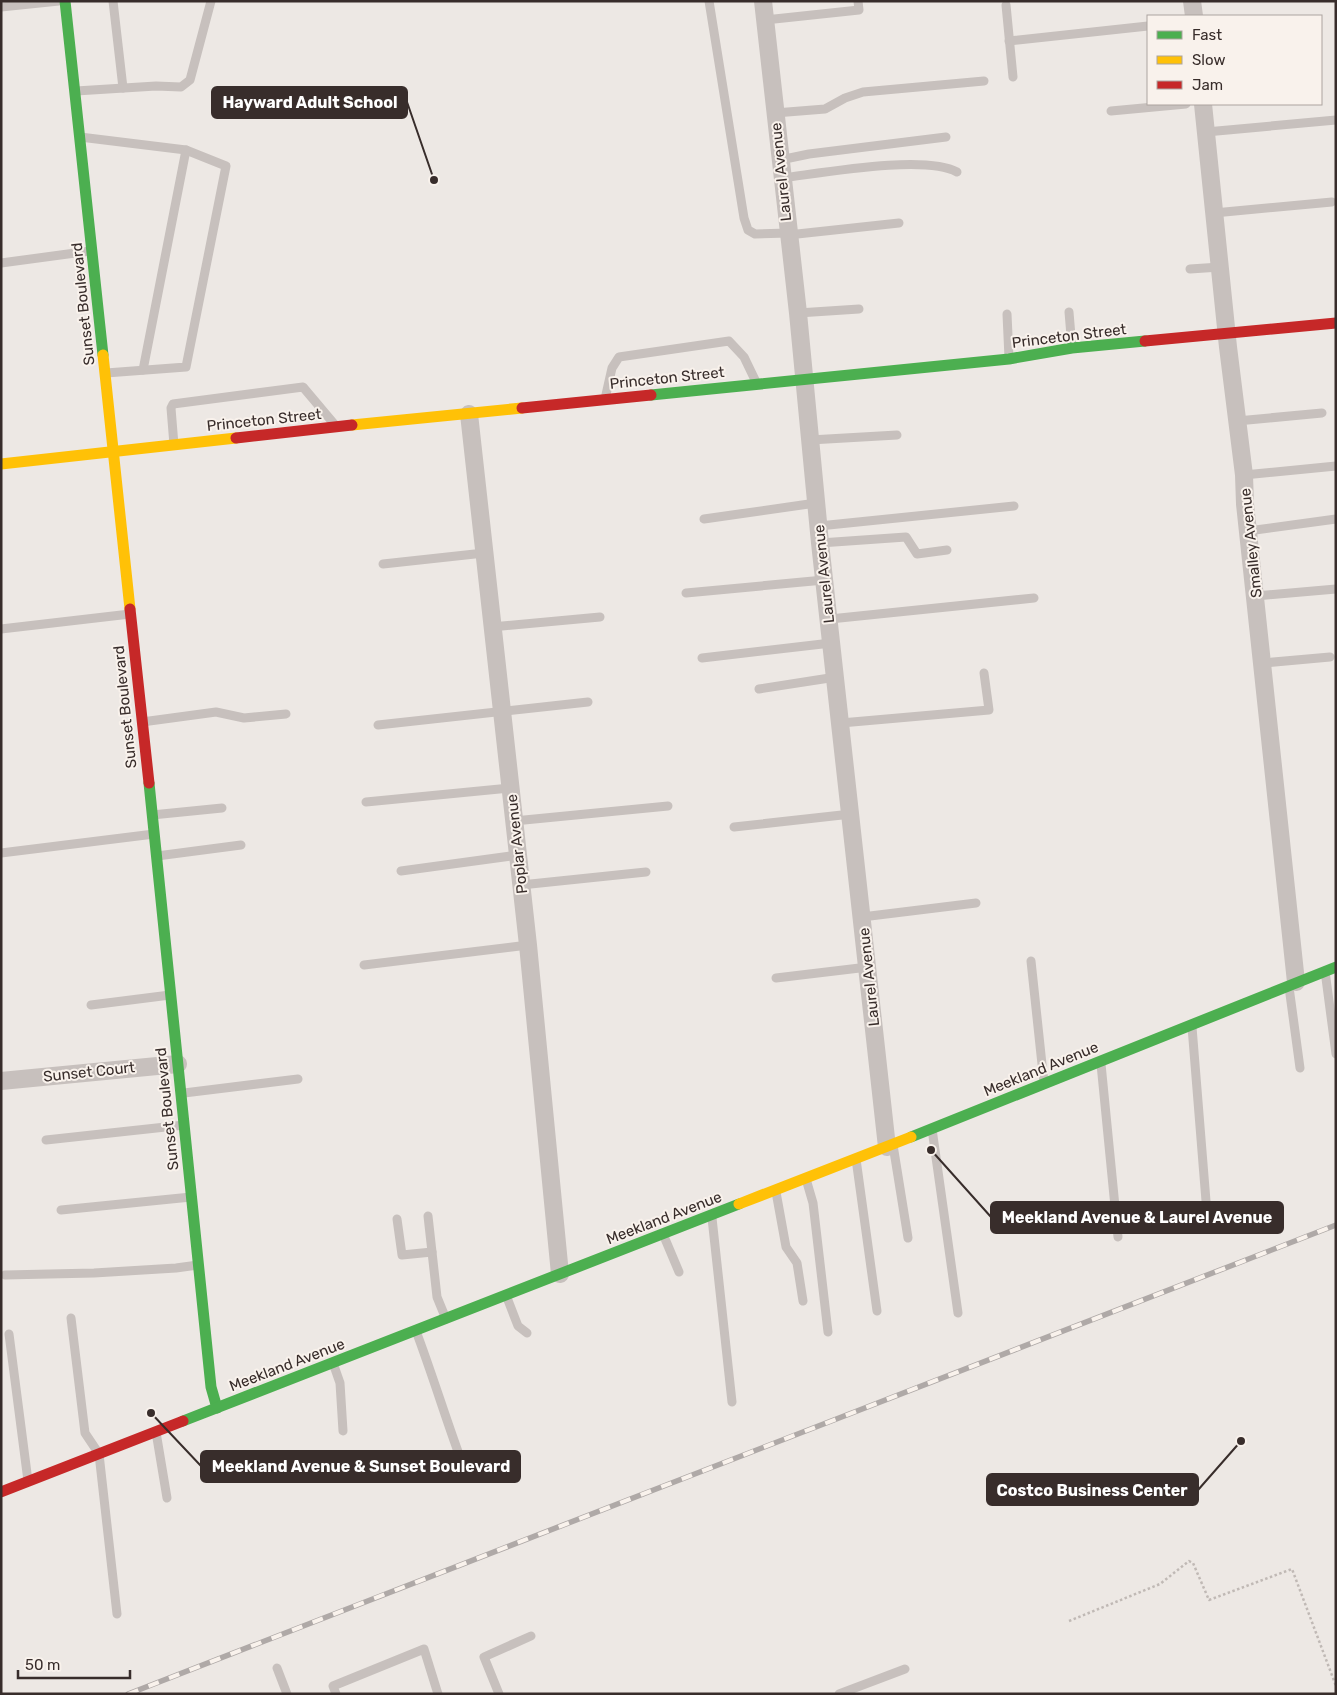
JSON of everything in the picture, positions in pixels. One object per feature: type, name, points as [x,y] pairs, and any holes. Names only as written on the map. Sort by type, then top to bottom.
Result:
[{"type":"street","name":"Sunset Boulevard","points":[[65,1],[185,1125],[210,1387],[217,1408]]},
{"type":"street","name":"Laurel Avenue","points":[[763,1],[798,313],[824,580],[890,1146]]},
{"type":"street","points":[[1192,1],[1194,15]]},
{"type":"street","name":"Smalley Avenue","points":[[1203,105],[1244,475],[1293,983]]},
{"type":"street","name":"Princeton Street","points":[[1,464],[1009,359],[1072,348],[1336,323]]},
{"type":"street","name":"Poplar Avenue","points":[[469,414],[528,945],[560,1274]]},
{"type":"street","name":"Meekland Avenue","points":[[1,1492],[890,1146],[1330,969]]},
{"type":"street","name":"Sunset Court","points":[[1,1081],[178,1064]]},
{"type":"lane","points":[[1,7],[59,1]]},
{"type":"lane","points":[[113,1],[123,88]]},
{"type":"lane","points":[[75,91],[181,87],[190,80],[212,1]]},
{"type":"lane","points":[[709,1],[744,218],[748,230],[755,234],[788,234],[899,223]]},
{"type":"lane","points":[[765,20],[859,10],[858,1]]},
{"type":"lane","points":[[1006,5],[1013,77]]},
{"type":"lane","points":[[1009,42],[1147,26]]},
{"type":"lane","points":[[775,112],[825,109],[845,98],[863,92],[984,81]]},
{"type":"lane","points":[[1110,111],[1175,105]]},
{"type":"lane","points":[[1206,132],[1336,120]]},
{"type":"lane","points":[[80,137],[186,150],[226,166],[186,367],[106,373]]},
{"type":"lane","points":[[780,160],[809,154],[946,137]]},
{"type":"lane","points":[[143,370],[186,150]]},
{"type":"lane","points":[[782,178],[910,164],[946,167],[957,172]]},
{"type":"lane","points":[[1214,213],[1332,202]]},
{"type":"lane","points":[[1,263],[92,250]]},
{"type":"lane","points":[[1190,269],[1220,268]]},
{"type":"lane","points":[[798,313],[860,309]]},
{"type":"lane","points":[[1069,312],[1072,348]]},
{"type":"lane","points":[[1007,314],[1009,359]]},
{"type":"lane","points":[[605,400],[612,368],[619,357],[728,341],[744,357],[757,384]]},
{"type":"lane","points":[[174,445],[171,408],[173,404],[303,388],[336,428]]},
{"type":"lane","points":[[1237,421],[1322,413]]},
{"type":"lane","points":[[810,440],[897,435]]},
{"type":"lane","points":[[1244,475],[1336,466]]},
{"type":"lane","points":[[704,519],[816,503]]},
{"type":"lane","points":[[820,535],[1014,506]]},
{"type":"lane","points":[[1248,531],[1336,519]]},
{"type":"lane","points":[[820,535],[906,537],[917,554],[948,550]]},
{"type":"lane","points":[[383,564],[484,553]]},
{"type":"lane","points":[[686,593],[824,580]]},
{"type":"lane","points":[[1256,596],[1336,589]]},
{"type":"lane","points":[[830,619],[1034,598]]},
{"type":"lane","points":[[1,630],[131,614]]},
{"type":"lane","points":[[492,627],[600,617]]},
{"type":"lane","points":[[702,658],[831,643]]},
{"type":"lane","points":[[1263,663],[1330,657]]},
{"type":"lane","points":[[841,723],[989,710],[984,673]]},
{"type":"lane","points":[[759,689],[836,676]]},
{"type":"lane","points":[[378,725],[588,702]]},
{"type":"lane","points":[[142,722],[216,712],[244,718],[286,714]]},
{"type":"lane","points":[[366,802],[510,788]]},
{"type":"lane","points":[[514,821],[668,806]]},
{"type":"lane","points":[[152,816],[222,808]]},
{"type":"lane","points":[[734,827],[851,814]]},
{"type":"lane","points":[[1,853],[154,834]]},
{"type":"lane","points":[[156,856],[241,846]]},
{"type":"lane","points":[[401,871],[518,855]]},
{"type":"lane","points":[[521,885],[646,872]]},
{"type":"lane","points":[[862,917],[976,903]]},
{"type":"lane","points":[[364,965],[528,945]]},
{"type":"lane","points":[[1031,962],[1044,1084]]},
{"type":"lane","points":[[776,978],[868,967]]},
{"type":"lane","points":[[1330,969],[1336,1054]]},
{"type":"lane","points":[[1293,983],[1300,1068]]},
{"type":"lane","points":[[91,1005],[170,995]]},
{"type":"lane","points":[[1192,1026],[1206,1201]]},
{"type":"lane","points":[[1101,1061],[1118,1238]]},
{"type":"lane","points":[[181,1094],[298,1079]]},
{"type":"lane","points":[[46,1140],[185,1125]]},
{"type":"lane","points":[[932,1129],[958,1312]]},
{"type":"lane","points":[[890,1146],[908,1238]]},
{"type":"lane","points":[[856,1159],[877,1310]]},
{"type":"lane","points":[[806,1179],[813,1204],[828,1332]]},
{"type":"lane","points":[[776,1190],[786,1247],[798,1264],[803,1302]]},
{"type":"lane","points":[[61,1210],[192,1197]]},
{"type":"lane","points":[[712,1215],[732,1402]]},
{"type":"lane","points":[[428,1216],[437,1297],[446,1319]]},
{"type":"lane","points":[[397,1219],[402,1255],[432,1252]]},
{"type":"lane","points":[[663,1234],[679,1272]]},
{"type":"lane","points":[[5,1274],[94,1273],[199,1265]]},
{"type":"lane","points":[[506,1296],[518,1326],[527,1334]]},
{"type":"lane","points":[[72,1318],[84,1433],[99,1454],[117,1614]]},
{"type":"lane","points":[[416,1331],[464,1468]]},
{"type":"lane","points":[[9,1334],[28,1482]]},
{"type":"lane","points":[[333,1363],[340,1383],[343,1431]]},
{"type":"lane","points":[[156,1432],[167,1498]]},
{"type":"lane","points":[[499,1694],[484,1657],[531,1636]]},
{"type":"lane","points":[[336,1694],[333,1686],[424,1649],[438,1694]]},
{"type":"lane","points":[[277,1668],[287,1694]]},
{"type":"lane","points":[[839,1694],[905,1669]]},
{"type":"path","points":[[1069,1621],[1160,1584],[1189,1561],[1193,1563],[1209,1600],[1292,1569],[1336,1686]]},
{"type":"railway","points":[[128,1694],[1336,1225]]},
{"type":"traffic: fast","points":[[65,1],[103,355]]},
{"type":"traffic: fast","points":[[651,395],[1009,359],[1072,348],[1145,341]]},
{"type":"traffic: fast","points":[[149,783],[211,1387],[217,1408]]},
{"type":"traffic: fast","points":[[911,1137],[1336,967]]},
{"type":"traffic: fast","points":[[183,1421],[739,1204]]},
{"type":"traffic: slow","points":[[103,355],[130,609]]},
{"type":"traffic: slow","points":[[352,425],[522,408]]},
{"type":"traffic: slow","points":[[1,464],[236,438]]},
{"type":"traffic: slow","points":[[739,1204],[911,1137]]},
{"type":"traffic: jam","points":[[1145,341],[1336,323]]},
{"type":"traffic: jam","points":[[522,408],[651,395]]},
{"type":"traffic: jam","points":[[236,438],[352,425]]},
{"type":"traffic: jam","points":[[130,609],[149,783]]},
{"type":"traffic: jam","points":[[1,1492],[183,1421]]},
{"type":"place","name":"Hayward Adult School","points":[[434,180]]},
{"type":"place","name":"Meekland Avenue & Laurel Avenue","points":[[931,1150]]},
{"type":"place","name":"Meekland Avenue & Sunset Boulevard","points":[[151,1413]]},
{"type":"place","name":"Costco Business Center","points":[[1241,1441]]}]
